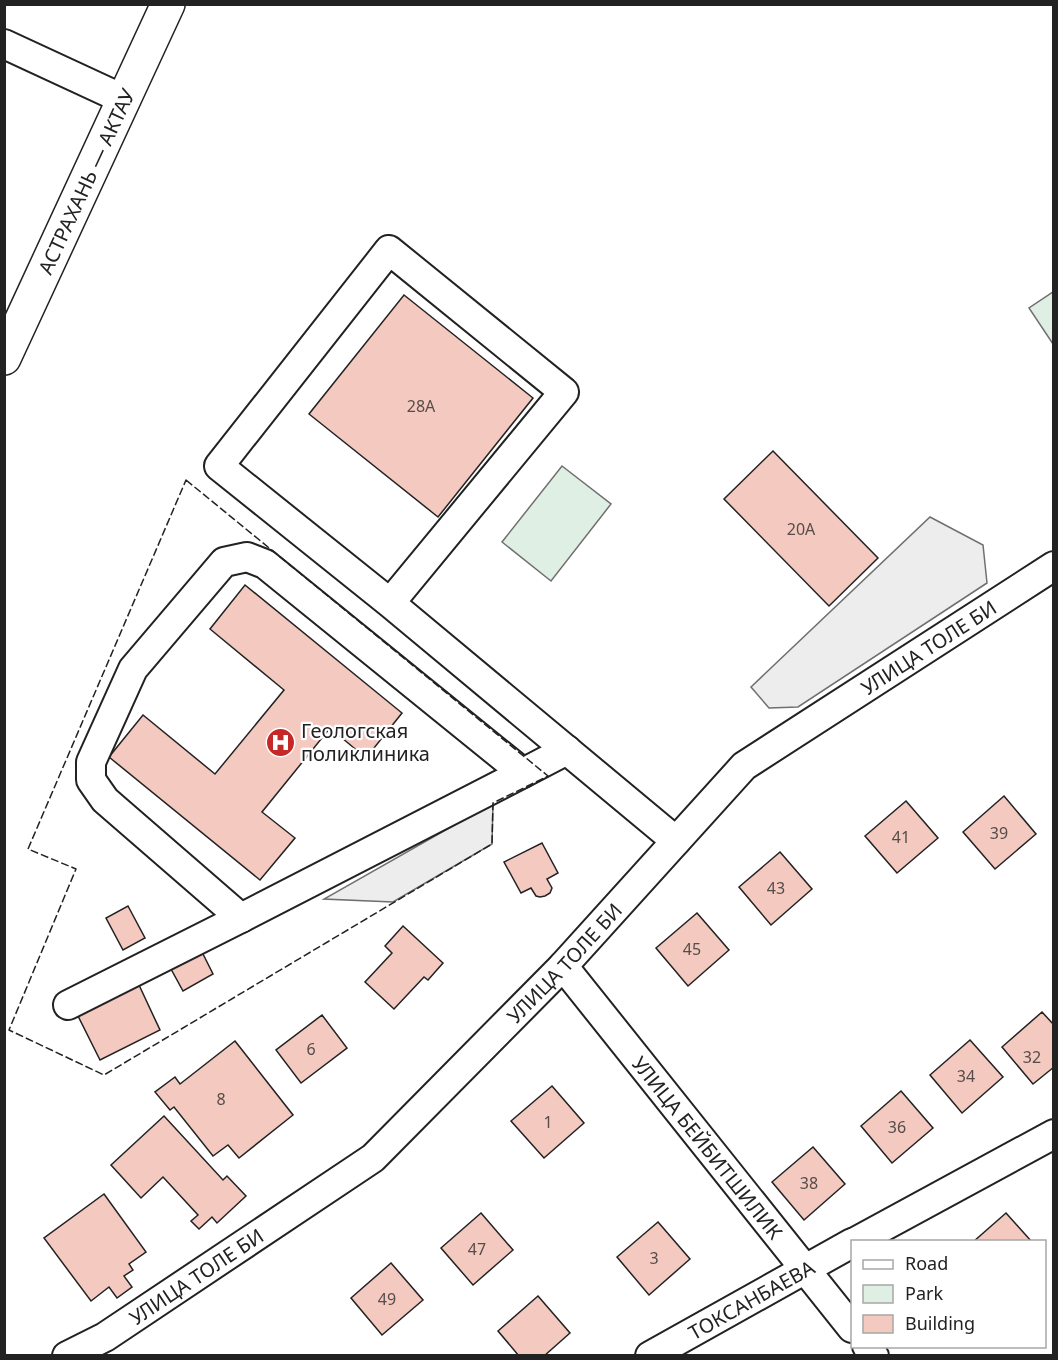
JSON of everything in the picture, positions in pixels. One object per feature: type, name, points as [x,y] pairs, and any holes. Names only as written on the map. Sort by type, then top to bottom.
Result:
[{"type":"highway","name":"АСТРАХАНЬ — АКТАУ","points":[[5,355],[168,4]]},
{"type":"street","points":[[4,44],[125,100]]},
{"type":"street","points":[[390,603],[564,392],[389,250],[219,466],[390,603],[676,841]]},
{"type":"street","points":[[241,918],[105,800],[91,780],[91,762],[133,669],[224,562],[247,557],[265,564],[523,773]]},
{"type":"street","name":"УЛИЦА ТОЛЕ БИ","points":[[67,1356],[105,1336],[373,1158],[563,966],[744,766],[1053,566]]},
{"type":"street","points":[[68,1005],[567,750]]},
{"type":"street","name":"УЛИЦА БЕЙБИТШИЛИК","points":[[563,966],[851,1328]]},
{"type":"street","name":"ТОКСАНБАЕВА","points":[[858,1240],[1053,1134]]},
{"type":"street","name":"ТОКСАНБАЕВА","points":[[650,1356],[851,1244]]},
{"type":"green space","points":[[1053,292],[1053,344],[1029,308]]},
{"type":"green space","points":[[562,466],[611,504],[551,581],[502,542]]},
{"type":"shaded area","points":[[930,517],[983,545],[987,583],[798,707],[769,708],[751,687]]},
{"type":"shaded area","points":[[493,803],[492,844],[393,902],[324,899]]},
{"type":"building","points":[[404,295],[533,398],[438,517],[309,414]]},
{"type":"building","points":[[773,451],[878,558],[829,606],[724,499]]},
{"type":"building","name":"Геологская поликлиника","points":[[245,585],[402,713],[366,758],[330,728],[262,812],[295,838],[260,880],[109,757],[143,715],[215,774],[284,690],[210,629]]},
{"type":"building","points":[[1004,796],[1036,834],[995,869],[963,832]]},
{"type":"building","points":[[906,801],[938,838],[897,873],[865,836]]},
{"type":"building","points":[[542,843],[558,873],[547,879],[552,888],[550,893],[545,896],[536,896],[531,888],[521,893],[504,862]]},
{"type":"building","points":[[780,852],[812,889],[771,925],[739,887]]},
{"type":"building","points":[[128,906],[145,938],[123,950],[106,918]]},
{"type":"building","points":[[697,913],[729,950],[688,986],[656,948]]},
{"type":"building","points":[[403,926],[443,963],[428,980],[424,977],[394,1009],[365,982],[392,953],[385,946]]},
{"type":"building","points":[[202,952],[213,974],[183,991],[171,969]]},
{"type":"building","points":[[139,985],[160,1030],[100,1060],[78,1016]]},
{"type":"building","points":[[1042,1012],[1054,1025],[1054,1067],[1033,1084],[1002,1047]]},
{"type":"building","points":[[322,1015],[347,1048],[301,1083],[276,1050]]},
{"type":"building","points":[[970,1040],[1003,1077],[962,1113],[930,1075]]},
{"type":"building","points":[[235,1041],[293,1115],[239,1158],[228,1145],[213,1156],[174,1107],[170,1110],[155,1092],[175,1077],[180,1084]]},
{"type":"building","points":[[552,1086],[584,1123],[544,1158],[511,1121]]},
{"type":"building","points":[[901,1091],[933,1128],[892,1163],[861,1126]]},
{"type":"building","points":[[164,1116],[223,1180],[227,1176],[246,1196],[217,1223],[212,1217],[199,1229],[191,1221],[198,1215],[163,1177],[141,1198],[111,1165]]},
{"type":"building","points":[[813,1147],[845,1184],[804,1220],[772,1182]]},
{"type":"building","points":[[104,1194],[146,1252],[129,1264],[133,1270],[124,1276],[132,1287],[117,1298],[109,1287],[91,1301],[44,1238]]},
{"type":"building","points":[[481,1213],[513,1250],[473,1285],[441,1248]]},
{"type":"building","points":[[1006,1213],[1030,1240],[975,1240]]},
{"type":"building","points":[[658,1222],[690,1259],[649,1295],[617,1257]]},
{"type":"building","points":[[391,1263],[423,1300],[382,1335],[351,1298]]},
{"type":"building","points":[[538,1296],[570,1333],[544,1356],[519,1356],[498,1331]]},
{"type":"fence","points":[[186,480],[548,776],[493,803],[492,844],[104,1075],[9,1030],[76,869],[28,849],[186,480]]},
{"type":"place","name":"Геологская поликлиника","points":[[280,742]]}]
